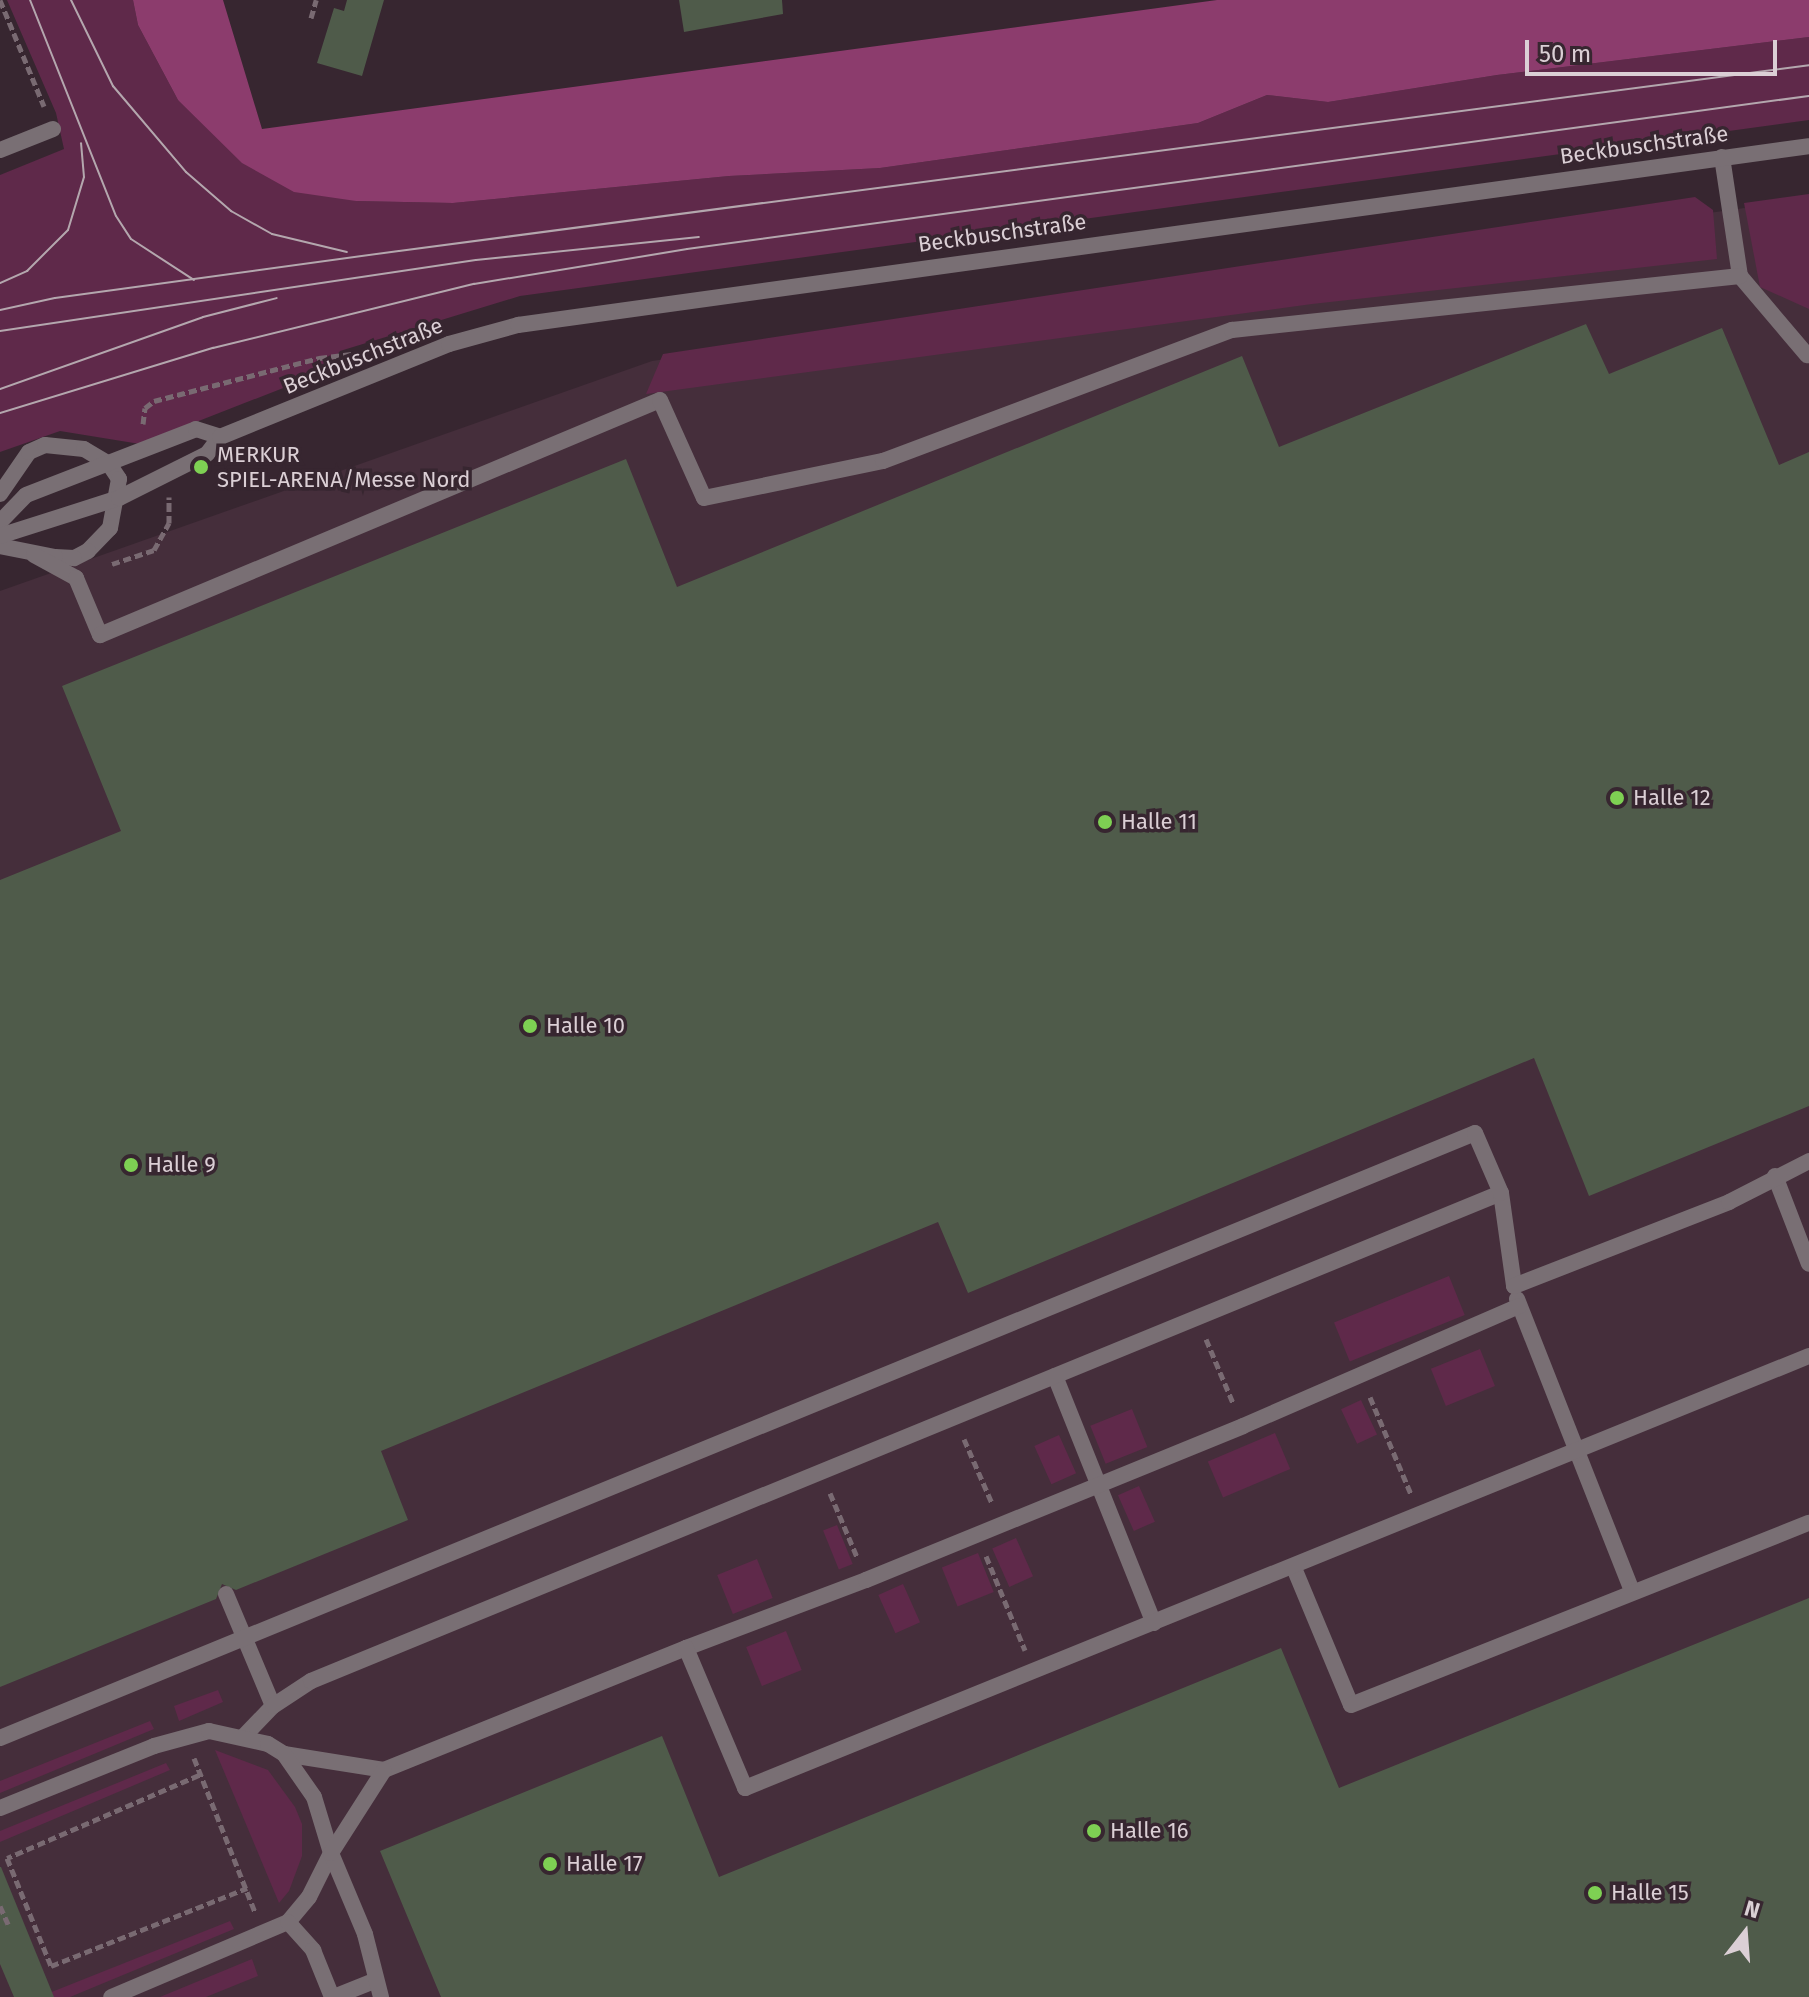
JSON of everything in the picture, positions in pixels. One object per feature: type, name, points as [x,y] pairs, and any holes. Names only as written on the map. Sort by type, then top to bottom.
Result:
[{"type":"lane","points":[[0,150],[53,129]]},
{"type":"lane","name":"Beckbuschstraße","points":[[0,536],[119,498],[207,454],[220,437],[449,344],[518,325],[1809,146]]},
{"type":"lane","points":[[1722,157],[1740,276],[1808,356]]},
{"type":"lane","points":[[34,555],[76,578],[100,635],[660,400],[704,498],[883,461],[1232,330],[1740,276]]},
{"type":"lane","name":"Beckbuschstraße","points":[[0,522],[26,495],[196,429],[220,437]]},
{"type":"lane","points":[[0,494],[20,462],[45,445],[84,449],[109,464],[119,479],[119,498],[110,528],[88,551],[74,558],[34,555],[0,546]]},
{"type":"lane","points":[[0,461],[20,462]]},
{"type":"lane","points":[[0,1738],[1475,1133],[1501,1193],[1519,1306],[1632,1591]]},
{"type":"lane","points":[[1514,1286],[1729,1202],[1809,1161]]},
{"type":"lane","points":[[1775,1176],[1809,1264]]},
{"type":"lane","points":[[244,1736],[273,1706],[323,1676],[822,1474],[1501,1193]]},
{"type":"lane","points":[[0,1808],[187,1734],[244,1736],[284,1754],[384,1770],[686,1648],[866,1580],[1243,1426],[1519,1306]]},
{"type":"lane","points":[[686,1648],[745,1788],[1294,1568],[1419,1513],[1809,1356]]},
{"type":"lane","points":[[1055,1376],[1095,1484],[1154,1623]]},
{"type":"lane","points":[[1294,1568],[1351,1705],[1809,1523]]},
{"type":"lane","points":[[226,1594],[273,1706]]},
{"type":"lane","points":[[284,1754],[314,1797],[331,1853],[365,1934],[377,1989],[333,1997],[313,1950],[288,1922]]},
{"type":"lane","points":[[111,1997],[288,1922],[309,1897],[331,1853],[384,1770]]},
{"type":"path","points":[[0,0],[53,129]]},
{"type":"path","points":[[311,18],[316,0]]},
{"type":"path","points":[[148,438],[141,418],[154,401],[319,358],[362,353]]},
{"type":"path","points":[[1197,1318],[1243,1426]]},
{"type":"path","points":[[1361,1377],[1419,1513]]},
{"type":"path","points":[[955,1419],[1001,1523]]},
{"type":"path","points":[[822,1474],[866,1580]]},
{"type":"path","points":[[976,1533],[1035,1673]]},
{"type":"path","points":[[187,1734],[199,1775],[247,1888],[263,1935]]},
{"type":"path","points":[[199,1775],[7,1858],[51,1966],[247,1888]]},
{"type":"path","points":[[0,1906],[8,1924]]},
{"type":"shaded area","points":[[7,0],[133,0],[138,25],[178,100],[356,201],[453,203],[729,176],[880,168],[1198,123],[1267,95],[1328,102],[1497,75],[1809,37],[1809,120],[520,296],[340,351],[324,372],[140,444],[60,431],[0,452],[0,175],[64,149],[56,113]]},
{"type":"shaded area","points":[[133,0],[223,0],[262,129],[1217,0],[1809,0],[1809,37],[1497,75],[1328,102],[1267,95],[1198,123],[880,168],[729,176],[453,203],[356,201],[294,192],[242,163],[178,100],[138,25]]},
{"type":"shaded area","points":[[1809,194],[1809,309],[1760,287],[1744,203]]},
{"type":"shaded area","points":[[1695,197],[1713,210],[1717,259],[1312,304],[646,394],[663,354]]},
{"type":"shaded area","points":[[1809,199],[1809,1997],[0,1997],[0,591],[652,361]]},
{"type":"shaded area","points":[[1449,1276],[1465,1315],[1350,1361],[1334,1322]]},
{"type":"shaded area","points":[[1480,1349],[1495,1386],[1446,1406],[1431,1369]]},
{"type":"shaded area","points":[[1361,1400],[1377,1434],[1357,1444],[1341,1409]]},
{"type":"shaded area","points":[[1132,1409],[1147,1447],[1106,1464],[1090,1426]]},
{"type":"shaded area","points":[[1275,1433],[1290,1469],[1223,1497],[1208,1462]]},
{"type":"shaded area","points":[[1059,1435],[1076,1473],[1051,1484],[1034,1446]]},
{"type":"shaded area","points":[[1139,1486],[1155,1522],[1134,1531],[1118,1495]]},
{"type":"shaded area","points":[[837,1525],[853,1564],[839,1570],[823,1531]]},
{"type":"shaded area","points":[[1016,1538],[1033,1576],[1009,1587],[992,1549]]},
{"type":"shaded area","points":[[978,1553],[994,1592],[958,1607],[942,1568]]},
{"type":"shaded area","points":[[757,1559],[773,1598],[733,1614],[717,1575]]},
{"type":"shaded area","points":[[903,1584],[920,1622],[895,1633],[878,1595]]},
{"type":"shaded area","points":[[786,1631],[802,1670],[762,1686],[746,1647]]},
{"type":"shaded area","points":[[218,1690],[223,1702],[179,1721],[174,1706]]},
{"type":"shaded area","points":[[150,1721],[154,1729],[0,1793],[0,1781]]},
{"type":"shaded area","points":[[215,1750],[268,1770],[295,1807],[302,1824],[302,1856],[289,1891],[279,1903]]},
{"type":"shaded area","points":[[166,1763],[170,1770],[0,1842],[0,1831]]},
{"type":"shaded area","points":[[230,1921],[234,1929],[70,1997],[39,1997]]},
{"type":"shaded area","points":[[252,1959],[258,1976],[206,1997],[160,1997]]},
{"type":"building","points":[[347,0],[384,0],[362,76],[317,63],[334,8],[344,11]]},
{"type":"building","points":[[679,0],[782,0],[783,14],[684,32]]},
{"type":"building","points":[[1586,324],[1609,374],[1722,328],[1779,465],[1809,452],[1809,1106],[1589,1196],[1534,1058],[968,1293],[938,1222],[381,1451],[408,1520],[236,1590],[222,1584],[216,1599],[0,1687],[0,880],[121,831],[62,686],[626,459],[677,587],[1242,356],[1279,447]]},
{"type":"building","points":[[1809,1598],[1809,1997],[441,1997],[380,1851],[662,1736],[719,1877],[1281,1648],[1339,1788]]},
{"type":"building","points":[[0,1867],[54,1997],[14,1997],[0,1964]]},
{"type":"tram line","points":[[30,0],[116,216],[131,239],[194,280]]},
{"type":"tram line","points":[[71,0],[113,86],[186,172],[231,211],[272,234],[347,252]]},
{"type":"tram line","points":[[0,310],[55,298],[399,251],[1809,65]]},
{"type":"tram line","points":[[0,413],[213,348],[474,284],[687,249],[1809,96]]},
{"type":"tram line","points":[[0,283],[27,271],[68,230],[84,177],[81,143]]},
{"type":"tram line","points":[[0,331],[476,260],[699,237]]},
{"type":"tram line","points":[[0,389],[203,317],[277,298]]},
{"type":"place","name":"MERKUR SPIEL-ARENA/Messe Nord","points":[[201,467]]},
{"type":"place","name":"Halle 12","points":[[1617,798]]},
{"type":"place","name":"Halle 11","points":[[1105,822]]},
{"type":"place","name":"Halle 10","points":[[530,1026]]},
{"type":"place","name":"Halle 9","points":[[131,1165]]},
{"type":"place","name":"Halle 16","points":[[1094,1831]]},
{"type":"place","name":"Halle 17","points":[[550,1864]]},
{"type":"place","name":"Halle 15","points":[[1595,1893]]}]
